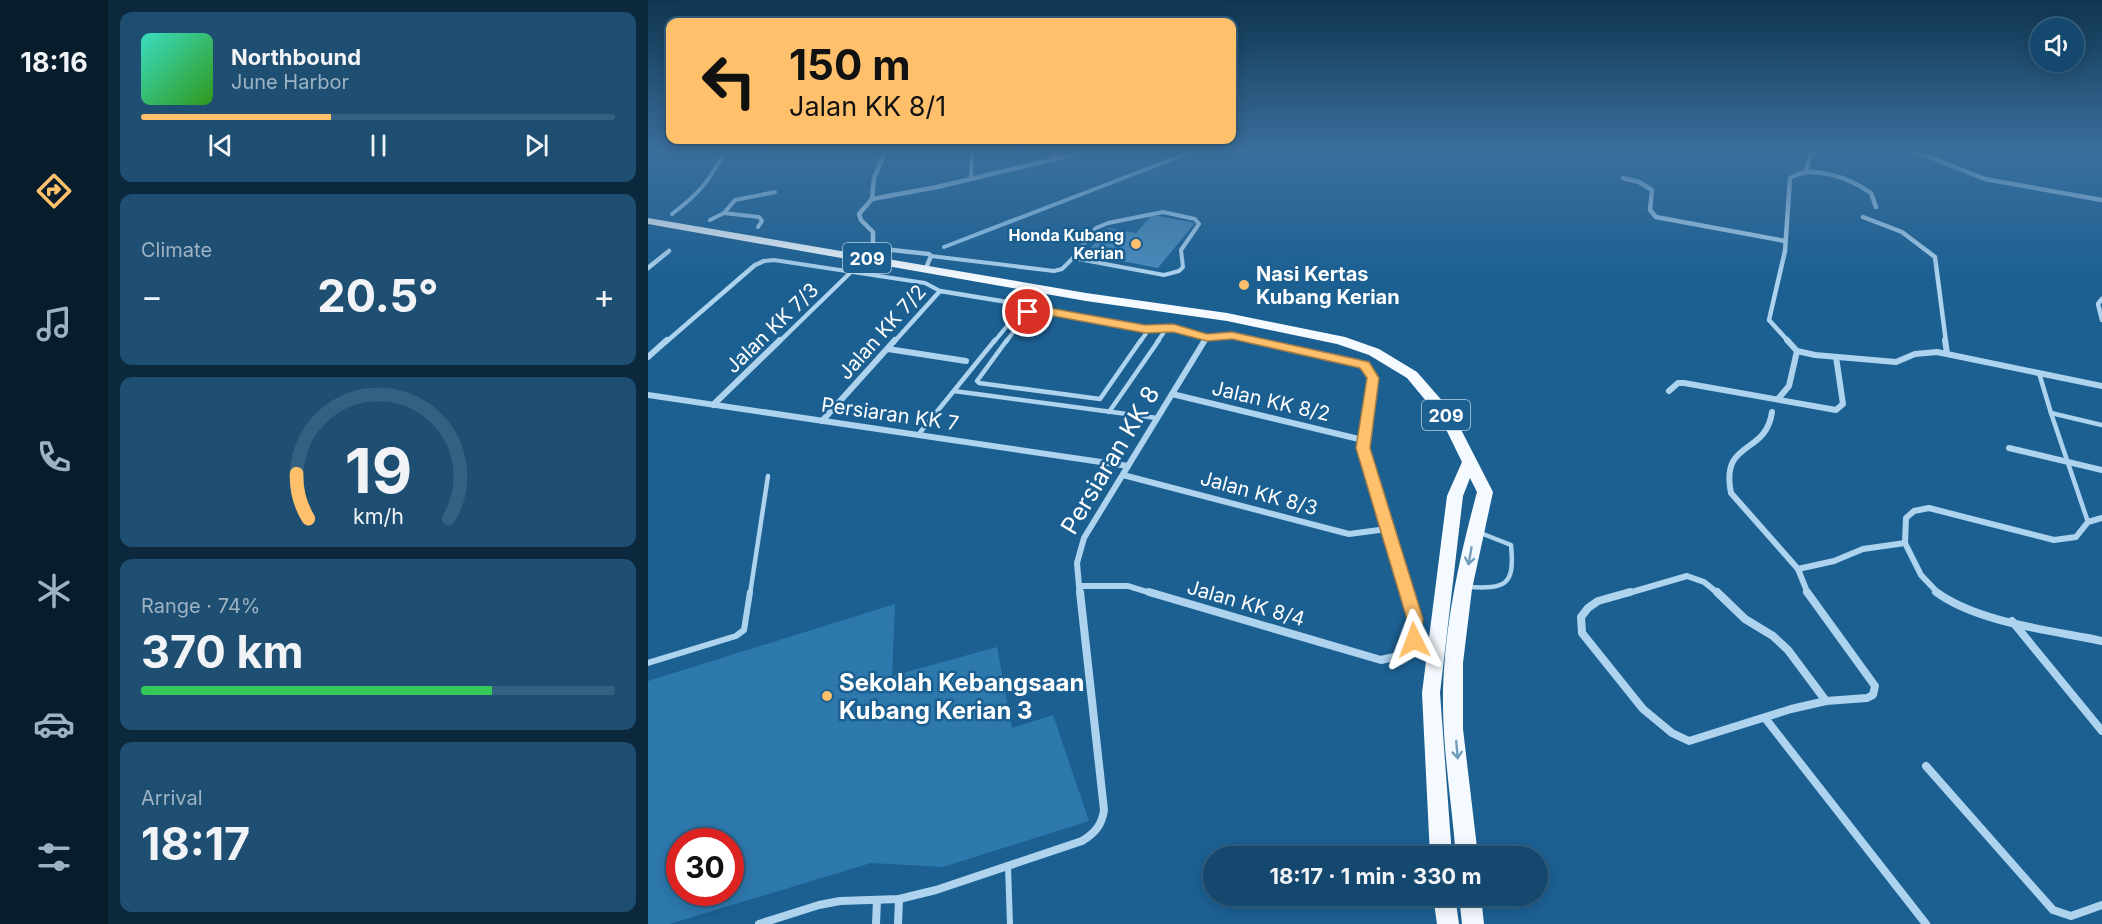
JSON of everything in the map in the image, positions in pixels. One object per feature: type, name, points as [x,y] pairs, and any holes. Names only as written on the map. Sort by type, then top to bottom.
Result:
[{"type":"main road","name":"209","points":[[648,221],[929,262],[1086,297],[1227,317],[1340,340],[1374,352],[1412,375],[1447,416],[1485,492],[1474,530],[1464,587],[1453,688],[1466,846]]},
{"type":"main road","points":[[1440,846],[1431,693],[1455,496],[1470,461]]},
{"type":"main road","points":[[1445,906],[1448,924]]},
{"type":"main road","points":[[1471,906],[1473,924]]},
{"type":"street","points":[[873,193],[872,199],[859,214],[861,220],[873,232],[873,244],[883,249],[923,253],[929,262]]},
{"type":"street","points":[[872,199],[901,193]]},
{"type":"street","points":[[1652,193],[1650,210],[1656,216],[1785,241]]},
{"type":"street","points":[[1789,193],[1785,241],[1777,292],[1768,315],[1769,320],[1797,351],[1896,362],[1926,352],[1947,353],[2102,386]]},
{"type":"street","points":[[1870,193],[1874,196],[1876,207]]},
{"type":"street","points":[[2064,193],[2102,200]]},
{"type":"street","points":[[1863,217],[1879,221],[1899,231],[1935,257],[1947,353]]},
{"type":"street","points":[[648,268],[669,251]]},
{"type":"street","points":[[648,357],[756,265],[764,261]]},
{"type":"street","name":"Jalan KK 7/3","points":[[713,405],[851,272]]},
{"type":"street","points":[[940,291],[1020,304]]},
{"type":"street","name":"Jalan KK 7/2","points":[[822,421],[940,291]]},
{"type":"street","points":[[2102,299],[2098,304],[2102,320]]},
{"type":"street","points":[[1207,338],[1223,335],[1239,337],[1358,362],[1369,369],[1373,378],[1363,440],[1365,456],[1387,529]]},
{"type":"street","name":"Persiaran KK 8","points":[[759,924],[819,905],[840,901],[899,899],[936,890],[1082,841],[1099,828],[1103,819],[1077,564],[1081,544],[1207,338]]},
{"type":"street","points":[[888,349],[966,361]]},
{"type":"street","points":[[1778,399],[1789,386],[1797,351]]},
{"type":"street","points":[[1669,391],[1678,383],[1684,383],[1830,410],[1840,408],[1843,404],[1836,357]]},
{"type":"street","name":"Jalan KK 8/2","points":[[1172,394],[1363,440]]},
{"type":"street","name":"Persiaran KK 7","points":[[648,396],[1128,466]]},
{"type":"street","points":[[1772,412],[1769,429],[1737,456],[1729,467],[1727,480],[1731,493],[1798,569],[1806,591],[1875,686],[1874,695],[1867,698],[1826,701],[1689,741],[1673,735],[1644,711],[1582,633],[1580,618],[1585,608],[1598,601],[1687,576],[1698,578],[1713,587],[1745,619],[1773,636],[1826,701]]},
{"type":"street","points":[[2009,448],[2102,470]]},
{"type":"street","name":"Jalan KK 8/3","points":[[1123,475],[1349,534],[1387,529]]},
{"type":"street","points":[[2102,518],[2088,522],[2076,537],[2054,540],[1929,508],[1914,511],[1906,518],[1905,543],[1921,575],[1944,597],[1974,613],[2102,641]]},
{"type":"street","name":"Jalan KK 8/4","points":[[1079,586],[1128,586],[1381,660],[1403,655],[1414,640],[1415,619],[1387,529]]},
{"type":"street","points":[[1798,569],[1834,561],[1863,549],[1905,543]]},
{"type":"street","points":[[2011,621],[2102,731]]},
{"type":"street","points":[[1765,718],[1926,924]]},
{"type":"street","points":[[1926,766],[2041,898],[2059,915],[2076,916],[2102,905]]},
{"type":"street","points":[[898,924],[899,899]]},
{"type":"street","points":[[876,924],[877,900]]},
{"type":"lane","points":[[672,214],[698,193]]},
{"type":"lane","points":[[710,220],[724,213],[735,200],[769,193]]},
{"type":"lane","points":[[929,262],[1054,271],[1062,269],[1073,258],[1096,228],[1108,223],[1163,212],[1195,219],[1198,224],[1181,249],[1183,267],[1172,273],[1164,275],[1073,258]]},
{"type":"lane","points":[[724,213],[759,217],[762,221],[758,227]]},
{"type":"lane","points":[[764,261],[774,260],[925,283],[940,291]]},
{"type":"lane","points":[[918,435],[1020,310],[1020,304]]},
{"type":"lane","points":[[1149,329],[1100,399],[977,381],[1028,312],[1032,310],[1149,329],[1167,328],[1207,338]]},
{"type":"lane","points":[[1108,412],[1167,328]]},
{"type":"lane","points":[[2039,373],[2088,522]]},
{"type":"lane","points":[[954,391],[1157,418]]},
{"type":"lane","points":[[2051,413],[2102,425]]},
{"type":"lane","points":[[648,663],[736,636],[744,630],[768,476]]},
{"type":"lane","points":[[1464,587],[1501,587],[1507,584],[1514,568],[1511,545],[1474,530]]},
{"type":"lane","points":[[1008,866],[1010,924]]},
{"type":"shaded area","name":"Sekolah Kebangsaan Kubang Kerian 3","points":[[895,604],[892,676],[997,647],[1012,728],[1053,715],[1089,821],[943,867],[871,863],[744,901],[744,828],[666,828],[666,906],[729,906],[669,924],[648,924],[648,681]]},
{"type":"building","name":"Honda Kubang Kerian","points":[[1152,215],[1195,223],[1158,268],[1085,254],[1109,228],[1136,233]]},
{"type":"waterway","points":[[944,247],[1084,193]]},
{"type":"place","name":"Honda Kubang Kerian","points":[[1136,244]]},
{"type":"place","name":"Nasi Kertas Kubang Kerian","points":[[1244,285]]},
{"type":"place","name":"Sekolah Kebangsaan Kubang Kerian 3","points":[[827,696]]},
{"type":"route","points":[[1028,312],[1038,309],[1145,329],[1173,328],[1207,338],[1232,335],[1358,362],[1369,369],[1373,378],[1363,448],[1415,619],[1414,640]]}]
